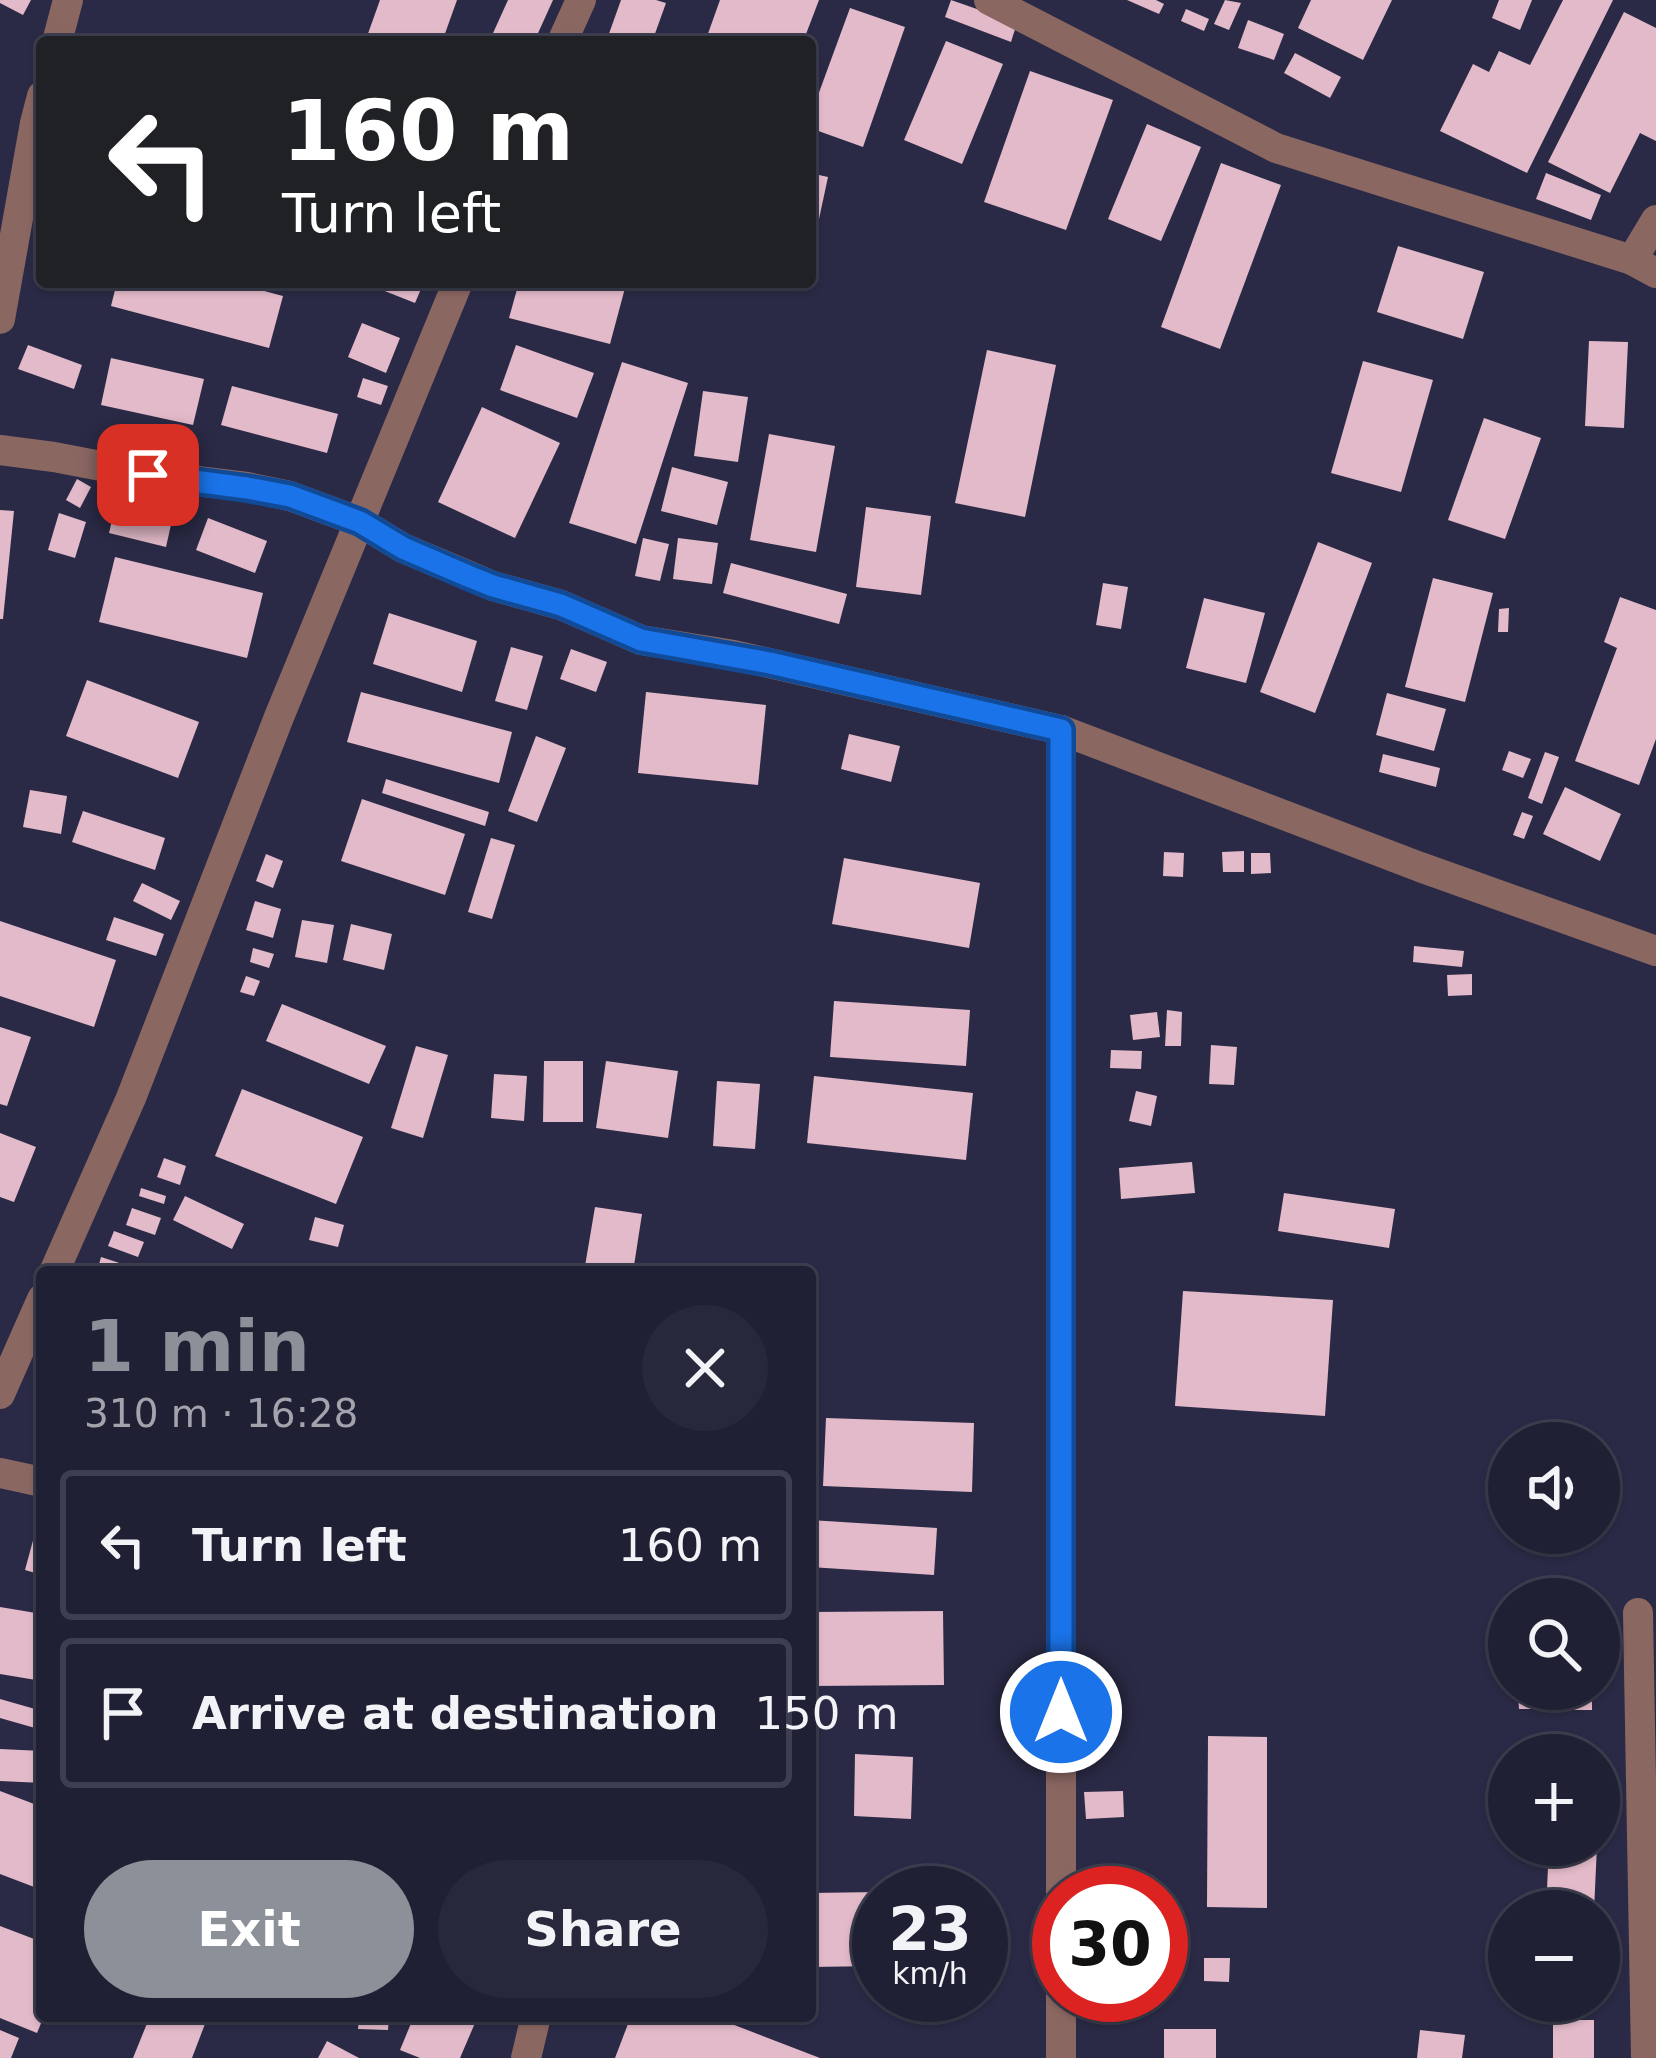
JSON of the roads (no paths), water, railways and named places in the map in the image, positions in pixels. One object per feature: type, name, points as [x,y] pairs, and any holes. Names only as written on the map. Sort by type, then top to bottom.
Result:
[{"type":"street","points":[[59,36],[68,0]]},
{"type":"street","points":[[565,36],[581,0]]},
{"type":"street","points":[[988,0],[1276,148],[1644,267],[1656,220]]},
{"type":"street","points":[[0,319],[36,119]]},
{"type":"street","points":[[57,1266],[130,1098],[279,717],[456,288]]},
{"type":"street","points":[[0,451],[290,496],[360,522],[403,548],[493,586],[561,605],[641,640],[754,660],[1061,730],[1656,951]]},
{"type":"street","points":[[1061,730],[1061,1866]]},
{"type":"street","points":[[0,1394],[36,1313]]},
{"type":"street","points":[[0,1473],[36,1481]]},
{"type":"street","points":[[1637,1613],[1646,2058]]},
{"type":"street","points":[[526,2058],[535,2022]]},
{"type":"street","points":[[1061,2022],[1061,2058]]}]
